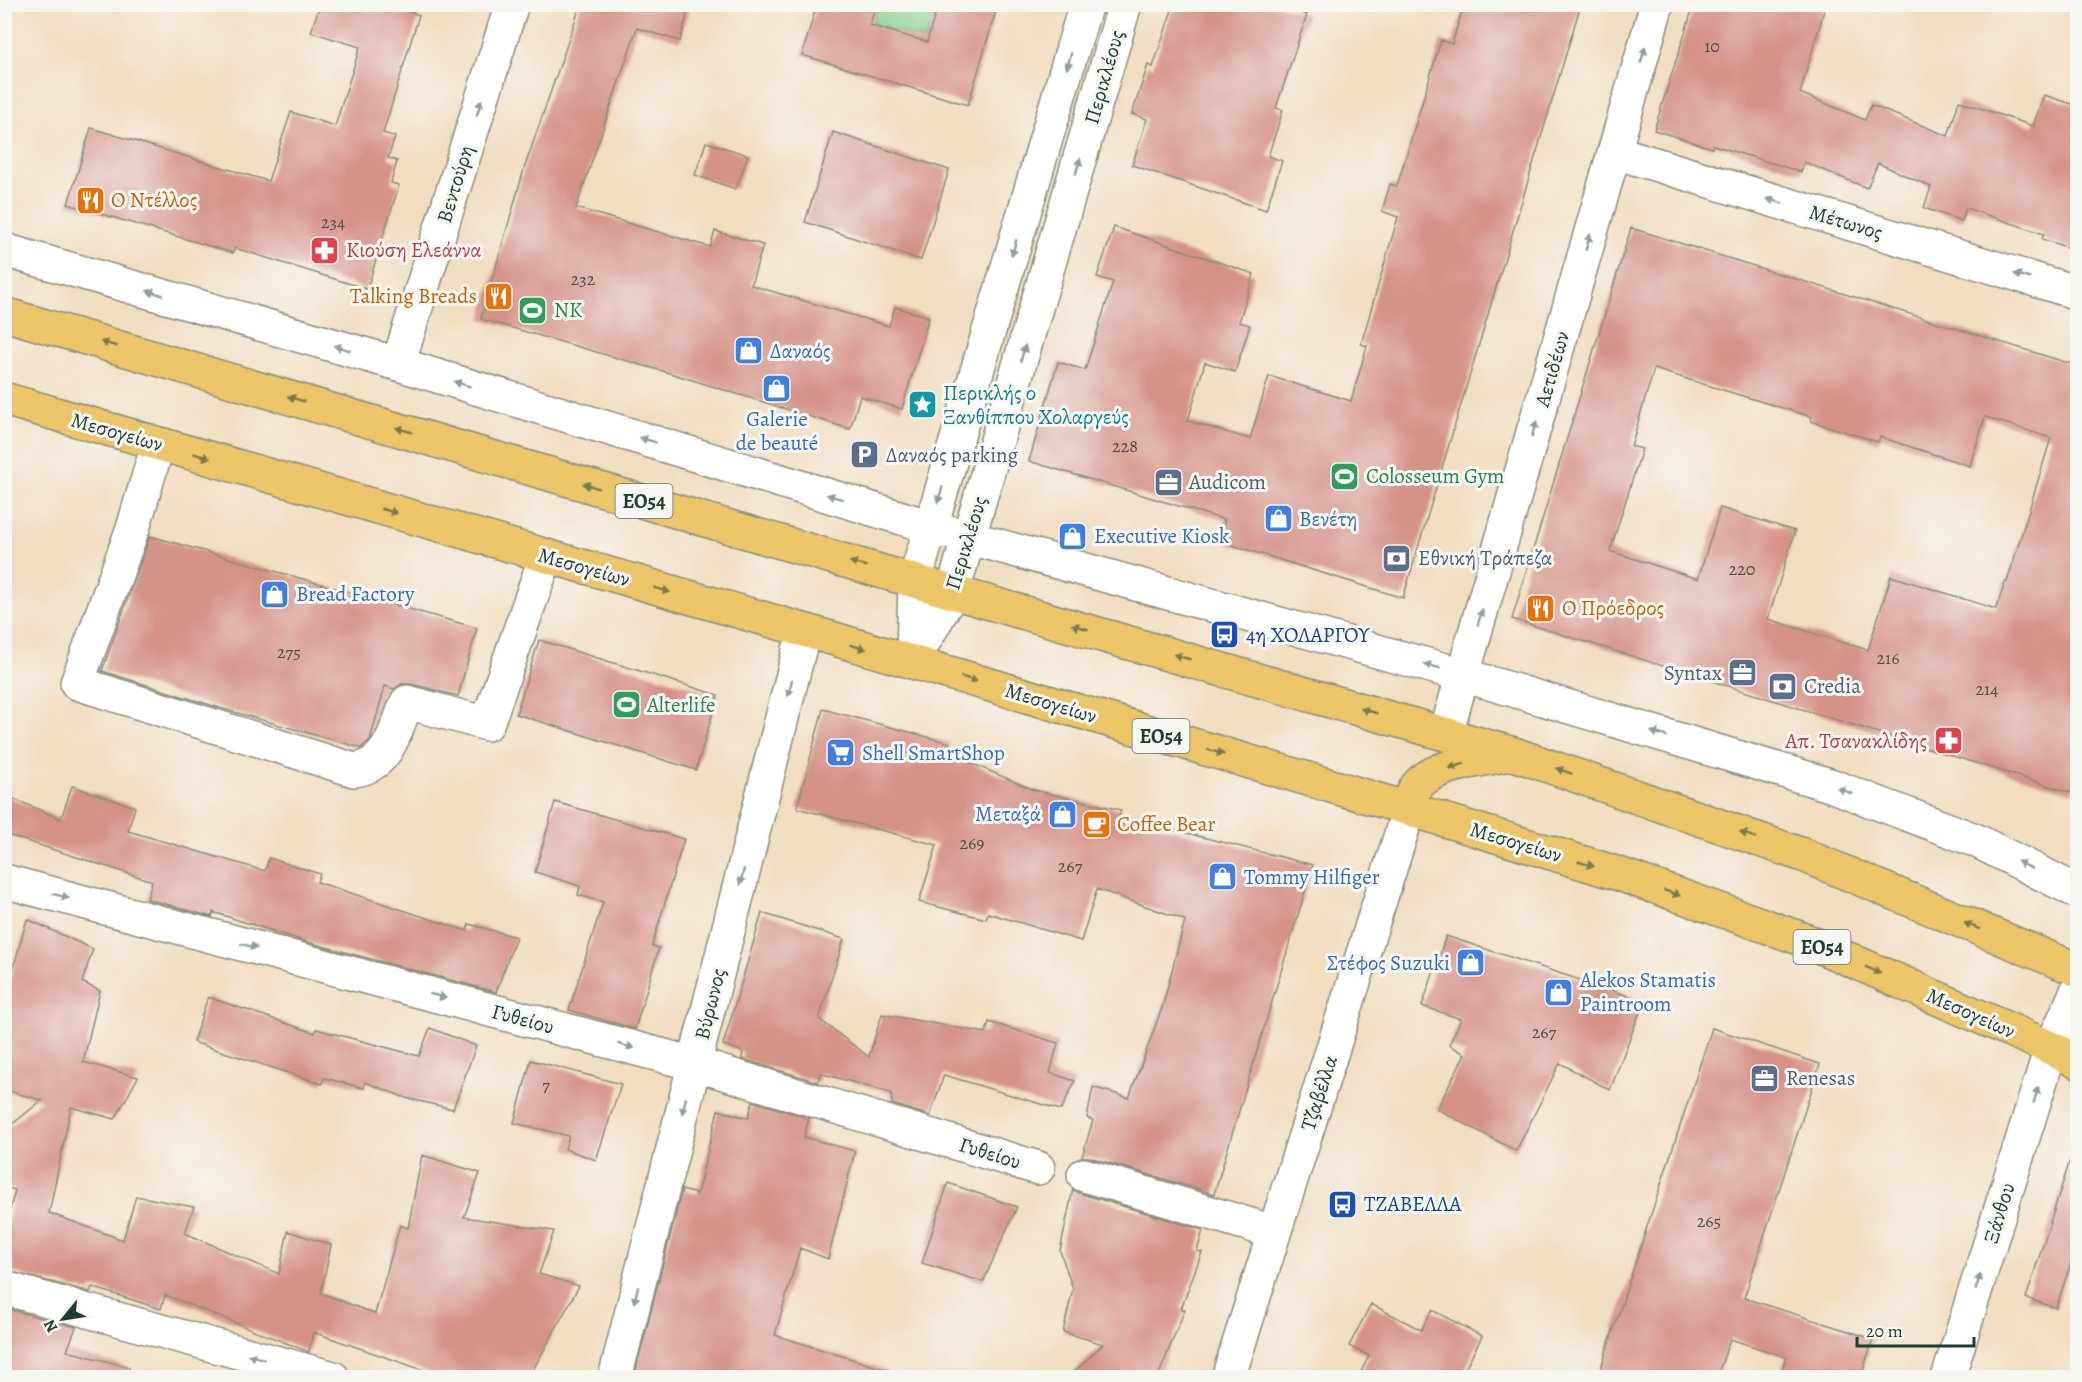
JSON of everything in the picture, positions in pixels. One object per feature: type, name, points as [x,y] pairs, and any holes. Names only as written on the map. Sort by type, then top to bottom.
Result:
[{"type":"main road","name":"ΕΟ54","points":[[4,314],[1514,754],[1803,855],[2078,970]]},
{"type":"main road","name":"Μεσογείων","points":[[4,399],[912,662],[1409,809],[1616,873],[1805,940],[2064,1055]]},
{"type":"main road","points":[[1409,809],[1414,789],[1425,778],[1460,764],[1514,754]]},
{"type":"street","name":"Βεντούρη","points":[[398,364],[512,4]]},
{"type":"street","name":"Περικλέους","points":[[912,662],[915,580],[1086,4]]},
{"type":"street","name":"Περικλέους","points":[[912,662],[953,591],[1125,4]]},
{"type":"street","name":"Αετιδέων","points":[[1446,733],[1657,4]]},
{"type":"street","name":"Μέτωνος","points":[[1615,152],[2078,293]]},
{"type":"street","points":[[4,249],[398,364],[931,526],[1463,675],[1830,785],[1976,840],[2078,892]]},
{"type":"street","points":[[158,444],[134,525],[76,683],[354,770],[365,769],[385,755],[407,702],[487,724],[546,556]]},
{"type":"street","name":"Βύρωνος","points":[[615,1377],[804,631]]},
{"type":"street","name":"Τζαβέλλα","points":[[1228,1377],[1409,809]]},
{"type":"street","name":"Γυθείου","points":[[4,881],[694,1064],[1038,1168]]},
{"type":"street","name":"Ξάνθου","points":[[1948,1377],[2064,1055],[2078,989]]},
{"type":"street","points":[[1084,1175],[1274,1232]]},
{"type":"street","points":[[4,1288],[333,1377]]},
{"type":"green space","points":[[877,5],[936,5],[926,40],[872,24]]},
{"type":"building","points":[[320,4],[388,4],[419,15],[383,133],[395,137],[388,158],[397,161],[391,183],[399,185],[367,289],[235,248],[233,253],[68,204],[91,128],[268,181],[291,112],[335,126],[360,47],[311,32]]},
{"type":"building","points":[[581,4],[690,4],[680,41],[637,28],[576,208],[710,247],[715,231],[763,245],[751,285],[889,326],[895,307],[929,317],[902,409],[860,396],[850,429],[673,374],[481,319],[524,169]]},
{"type":"building","points":[[817,4],[876,4],[870,25],[927,42],[938,4],[998,4],[968,105],[802,55]]},
{"type":"building","points":[[1174,4],[1275,4],[1307,15],[1276,108],[1283,110],[1268,156],[1282,161],[1266,210],[1132,165],[1147,119],[1132,114],[1148,65],[1153,67]]},
{"type":"building","points":[[1464,4],[1581,4],[1403,598],[1219,541],[1225,520],[1029,461],[1058,362],[1085,370],[1113,282],[1097,277],[1114,227],[1254,274],[1239,322],[1250,325],[1235,372],[1205,362],[1188,421],[1250,439],[1269,376],[1351,401],[1367,346],[1361,344],[1398,217],[1382,211],[1390,184],[1397,186],[1441,40],[1452,44]]},
{"type":"building","points":[[1694,4],[1826,4],[1800,93],[1865,120],[1871,105],[1948,136],[1959,101],[2033,126],[2044,95],[2078,106],[2078,251],[2042,239],[2044,234],[1966,208],[1962,221],[1924,208],[1931,187],[1878,163],[1867,188],[1804,162],[1801,172],[1654,130]]},
{"type":"building","points":[[833,132],[949,170],[921,260],[805,222]]},
{"type":"building","points":[[706,142],[748,155],[736,189],[695,175]]},
{"type":"building","points":[[1631,228],[2078,366],[2078,776],[2072,793],[1512,619]],"holes":[[[1654,369],[1812,417],[1811,421],[1878,442],[1880,437],[1970,466],[1985,417],[2051,438],[2007,582],[2005,582],[1996,609],[1891,576],[1868,650],[1768,619],[1795,531],[1720,508],[1698,579],[1610,551],[1642,449],[1631,446]]]},
{"type":"building","points":[[150,536],[477,628],[458,696],[411,684],[402,684],[394,689],[385,686],[370,740],[361,748],[220,708],[102,671]]},
{"type":"building","points":[[539,640],[718,695],[696,770],[516,714]]},
{"type":"building","points":[[823,709],[950,743],[947,753],[1034,790],[1121,810],[1119,816],[1313,865],[1214,1194],[1089,1157],[1082,1157],[1093,1120],[1087,1118],[1093,1087],[1129,1098],[1163,1005],[1185,920],[1097,889],[1081,941],[988,913],[986,919],[919,902],[937,845],[797,808]]},
{"type":"building","points":[[72,786],[135,807],[128,831],[265,871],[269,858],[320,874],[317,882],[467,931],[469,924],[516,937],[496,992],[307,942],[213,912],[212,917],[147,899],[152,881],[4,834],[4,795],[61,819]]},
{"type":"building","points":[[555,802],[684,839],[652,946],[659,948],[635,1029],[569,1010],[603,902],[578,895],[580,886],[535,872]]},
{"type":"building","points":[[762,913],[844,939],[819,1019],[869,1057],[882,1014],[986,1033],[989,1022],[1058,1043],[1050,1073],[1075,1081],[1061,1110],[944,1075],[930,1116],[892,1104],[891,1093],[820,1073],[818,1082],[742,1059],[743,1052],[723,1045]]},
{"type":"building","points":[[27,919],[93,949],[82,982],[100,991],[83,1062],[138,1077],[115,1119],[71,1107],[49,1213],[123,1240],[136,1196],[194,1207],[185,1233],[279,1274],[288,1231],[331,1245],[321,1293],[375,1314],[400,1225],[408,1228],[422,1155],[480,1173],[464,1217],[554,1231],[539,1274],[579,1286],[529,1377],[443,1377],[313,1332],[309,1352],[165,1295],[161,1309],[92,1287],[90,1292],[4,1270],[4,1234],[15,1190],[4,1187],[4,1131],[42,1100],[4,1090],[4,1001]]},
{"type":"building","points":[[1446,936],[1644,1001],[1610,1090],[1560,1063],[1516,1151],[1437,1109],[1465,1054],[1449,1045],[1461,1019],[1422,1006]]},
{"type":"building","points":[[208,997],[315,1033],[316,1029],[419,1056],[430,1028],[476,1046],[453,1109],[406,1098],[365,1082],[364,1088],[324,1078],[322,1084],[193,1042]]},
{"type":"building","points":[[1712,1028],[1820,1064],[1744,1298],[1873,1339],[1861,1377],[1779,1377],[1786,1357],[1730,1339],[1717,1377],[1598,1377]]},
{"type":"building","points":[[531,1060],[621,1084],[596,1160],[565,1149],[569,1136],[514,1123]]},
{"type":"building","points":[[753,1101],[809,1118],[804,1137],[855,1151],[828,1259],[800,1248],[775,1335],[887,1370],[886,1377],[634,1377],[682,1190],[697,1194],[718,1110],[748,1118]]},
{"type":"building","points":[[2071,1157],[2078,1158],[2078,1262],[2072,1260],[2056,1308],[2026,1298]]},
{"type":"building","points":[[948,1183],[1017,1207],[983,1282],[922,1263]]},
{"type":"building","points":[[1073,1189],[1079,1193],[1203,1230],[1197,1251],[1202,1252],[1181,1309],[1185,1309],[1158,1377],[1069,1377],[1103,1344],[1063,1332],[1073,1289],[1060,1251]]},
{"type":"building","points":[[1371,1304],[1421,1330],[1432,1310],[1482,1336],[1461,1377],[1358,1377],[1369,1356],[1349,1346]]},
{"type":"building","points":[[4,1308],[76,1327],[67,1351],[129,1367],[127,1377],[4,1377]]},
{"type":"place","name":"Ο Ντέλλος","points":[[90,200]]},
{"type":"place","name":"Κιούση Ελεάννα","points":[[325,250]]},
{"type":"place","name":"Talking Breads","points":[[498,296]]},
{"type":"place","name":"NK","points":[[533,310]]},
{"type":"place","name":"Δαναός","points":[[749,351]]},
{"type":"place","name":"Galerie de beauté","points":[[777,388]]},
{"type":"place","name":"Περικλής ο Ξανθίππου Χολαργεύς","points":[[922,405]]},
{"type":"place","name":"Δαναός parking","points":[[865,455]]},
{"type":"place","name":"Colosseum Gym","points":[[1345,476]]},
{"type":"place","name":"Audicom","points":[[1168,482]]},
{"type":"place","name":"Βενέτη","points":[[1278,519]]},
{"type":"place","name":"Executive Kiosk","points":[[1073,536]]},
{"type":"place","name":"Εθνική Τράπεζα","points":[[1397,558]]},
{"type":"place","name":"Bread Factory","points":[[275,594]]},
{"type":"place","name":"Ο Πρόεδρος","points":[[1541,608]]},
{"type":"place","name":"4η ΧΟΛΑΡΓΟΥ","points":[[1225,635]]},
{"type":"place","name":"Syntax","points":[[1743,673]]},
{"type":"place","name":"Credia","points":[[1783,686]]},
{"type":"place","name":"Alterlife","points":[[626,705]]},
{"type":"place","name":"Απ. Τσανακλίδης","points":[[1948,741]]},
{"type":"place","name":"Shell SmartShop","points":[[841,753]]},
{"type":"place","name":"Μεταξά","points":[[1062,814]]},
{"type":"place","name":"Coffee Bear","points":[[1096,824]]},
{"type":"place","name":"Tommy Hilfiger","points":[[1223,877]]},
{"type":"place","name":"Στέφος Suzuki","points":[[1471,963]]},
{"type":"place","name":"Alekos Stamatis Paintroom","points":[[1559,992]]},
{"type":"place","name":"Renesas","points":[[1765,1078]]},
{"type":"place","name":"ΤΖΑΒΕΛΛΑ","points":[[1343,1204]]}]
